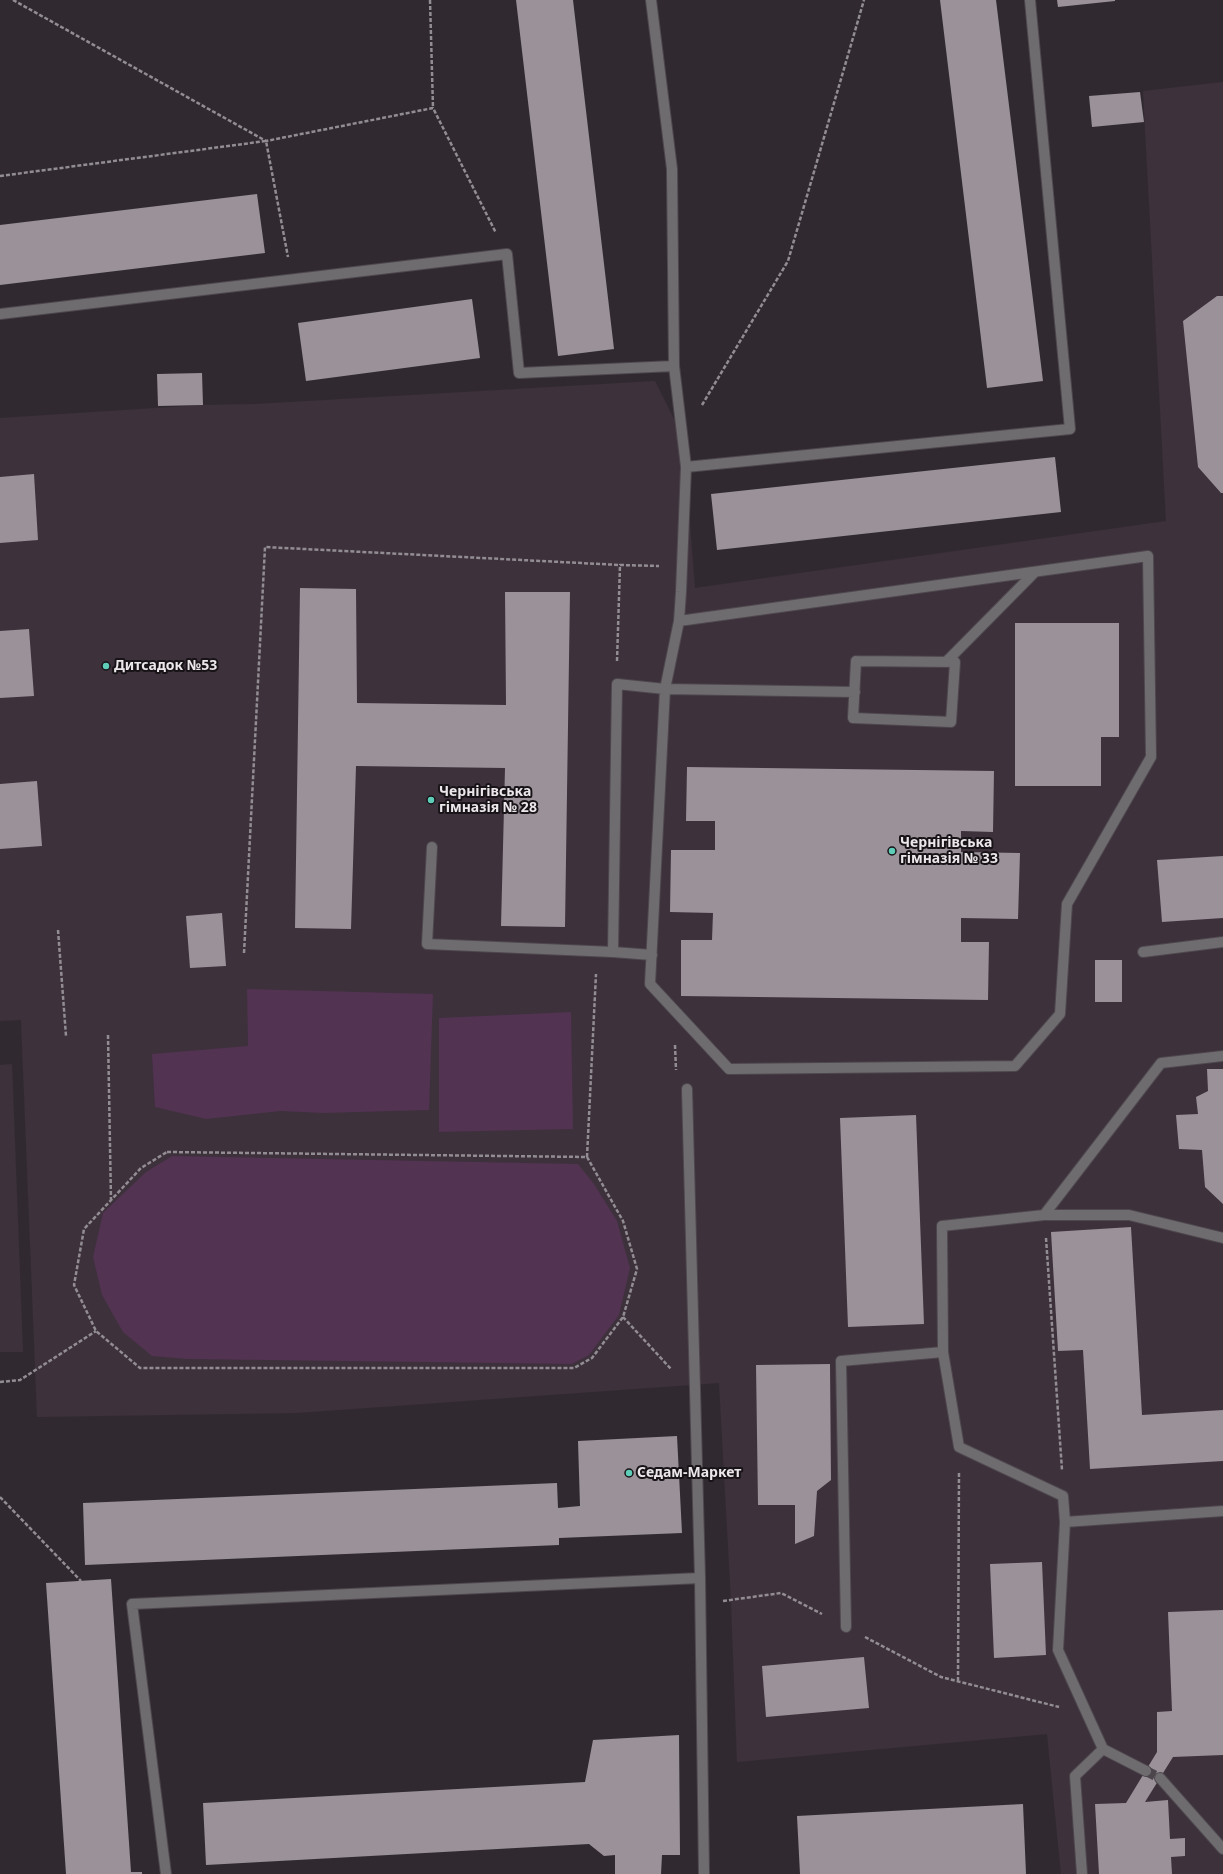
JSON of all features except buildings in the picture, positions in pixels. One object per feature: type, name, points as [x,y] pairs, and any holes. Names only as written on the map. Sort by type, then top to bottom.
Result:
[{"type":"lane","points":[[651,0],[672,169],[674,366],[686,467],[683,567],[679,621],[665,689],[650,984],[729,1069],[1015,1066],[1060,1014],[1067,904],[1151,757],[1148,556],[679,621]]},
{"type":"lane","points":[[686,467],[1070,428],[1030,0]]},
{"type":"lane","points":[[0,314],[507,254],[520,373],[674,366]]},
{"type":"lane","points":[[946,662],[1035,572]]},
{"type":"lane","points":[[856,661],[955,662],[951,722],[853,718],[855,692],[856,661]]},
{"type":"lane","points":[[613,952],[617,684],[665,689],[855,692]]},
{"type":"lane","points":[[432,847],[427,944],[652,955]]},
{"type":"lane","points":[[1143,952],[1223,942]]},
{"type":"lane","points":[[1044,1215],[1160,1063],[1223,1056]]},
{"type":"lane","points":[[687,1089],[701,1603],[704,1874]]},
{"type":"lane","points":[[1146,1771],[1103,1749],[1058,1650],[1065,1522],[1063,1496],[959,1447],[943,1352],[942,1226],[1044,1215],[1130,1215],[1223,1238]]},
{"type":"lane","points":[[846,1627],[841,1361],[943,1352]]},
{"type":"lane","points":[[1065,1522],[1223,1511]]},
{"type":"lane","points":[[166,1874],[132,1604],[700,1578]]},
{"type":"lane","points":[[1082,1874],[1076,1776],[1103,1749]]},
{"type":"lane","points":[[1160,1778],[1223,1849]]},
{"type":"path","points":[[13,0],[266,141]]},
{"type":"path","points":[[430,0],[433,108],[507,254]]},
{"type":"path","points":[[683,437],[788,261],[864,0]]},
{"type":"path","points":[[0,176],[266,141],[433,108]]},
{"type":"path","points":[[266,141],[292,279]]},
{"type":"path","points":[[244,953],[265,547],[683,567]]},
{"type":"path","points":[[617,684],[620,565]]},
{"type":"path","points":[[58,930],[66,1036]]},
{"type":"path","points":[[587,1157],[167,1152],[141,1168],[84,1229],[74,1285],[96,1330],[140,1368],[574,1368],[592,1358],[623,1317],[636,1269],[623,1221],[587,1157],[597,952]]},
{"type":"path","points":[[108,1035],[111,1200]]},
{"type":"path","points":[[1044,1215],[1063,1496]]},
{"type":"path","points":[[623,1317],[675,1373]]},
{"type":"path","points":[[0,1382],[20,1380],[96,1330]]},
{"type":"path","points":[[958,1681],[959,1447]]},
{"type":"path","points":[[0,1497],[81,1581]]},
{"type":"path","points":[[701,1603],[731,1601],[781,1593],[941,1677],[1087,1715]]},
{"type":"shaded area","points":[[1223,82],[1223,1874],[1061,1874],[1047,1734],[737,1762],[731,1601],[719,1383],[296,1413],[37,1417],[21,1020],[0,1021],[0,418],[203,405],[256,404],[655,381],[683,437],[695,588],[1166,521],[1143,91]]},
{"type":"shaded area","points":[[247,989],[433,994],[429,1110],[323,1113],[281,1111],[206,1119],[155,1107],[152,1054],[248,1046]]},
{"type":"shaded area","points":[[571,1012],[573,1129],[439,1132],[439,1018]]},
{"type":"shaded area","points":[[12,1064],[23,1352],[0,1352],[0,1065]]},
{"type":"shaded area","points":[[172,1156],[578,1164],[594,1184],[617,1221],[630,1268],[619,1315],[589,1355],[572,1364],[187,1359],[152,1356],[123,1332],[102,1295],[93,1257],[103,1213],[146,1172]]},
{"type":"tunnel","points":[[1146,1771],[1160,1778]]},
{"type":"place","name":"Дитсадок №53","points":[[106,666]]},
{"type":"place","name":"Чернігівська гімназія № 28","points":[[431,800]]},
{"type":"place","name":"Чернігівська гімназія № 33","points":[[892,851]]},
{"type":"place","name":"Седам-Маркет","points":[[629,1473]]}]
